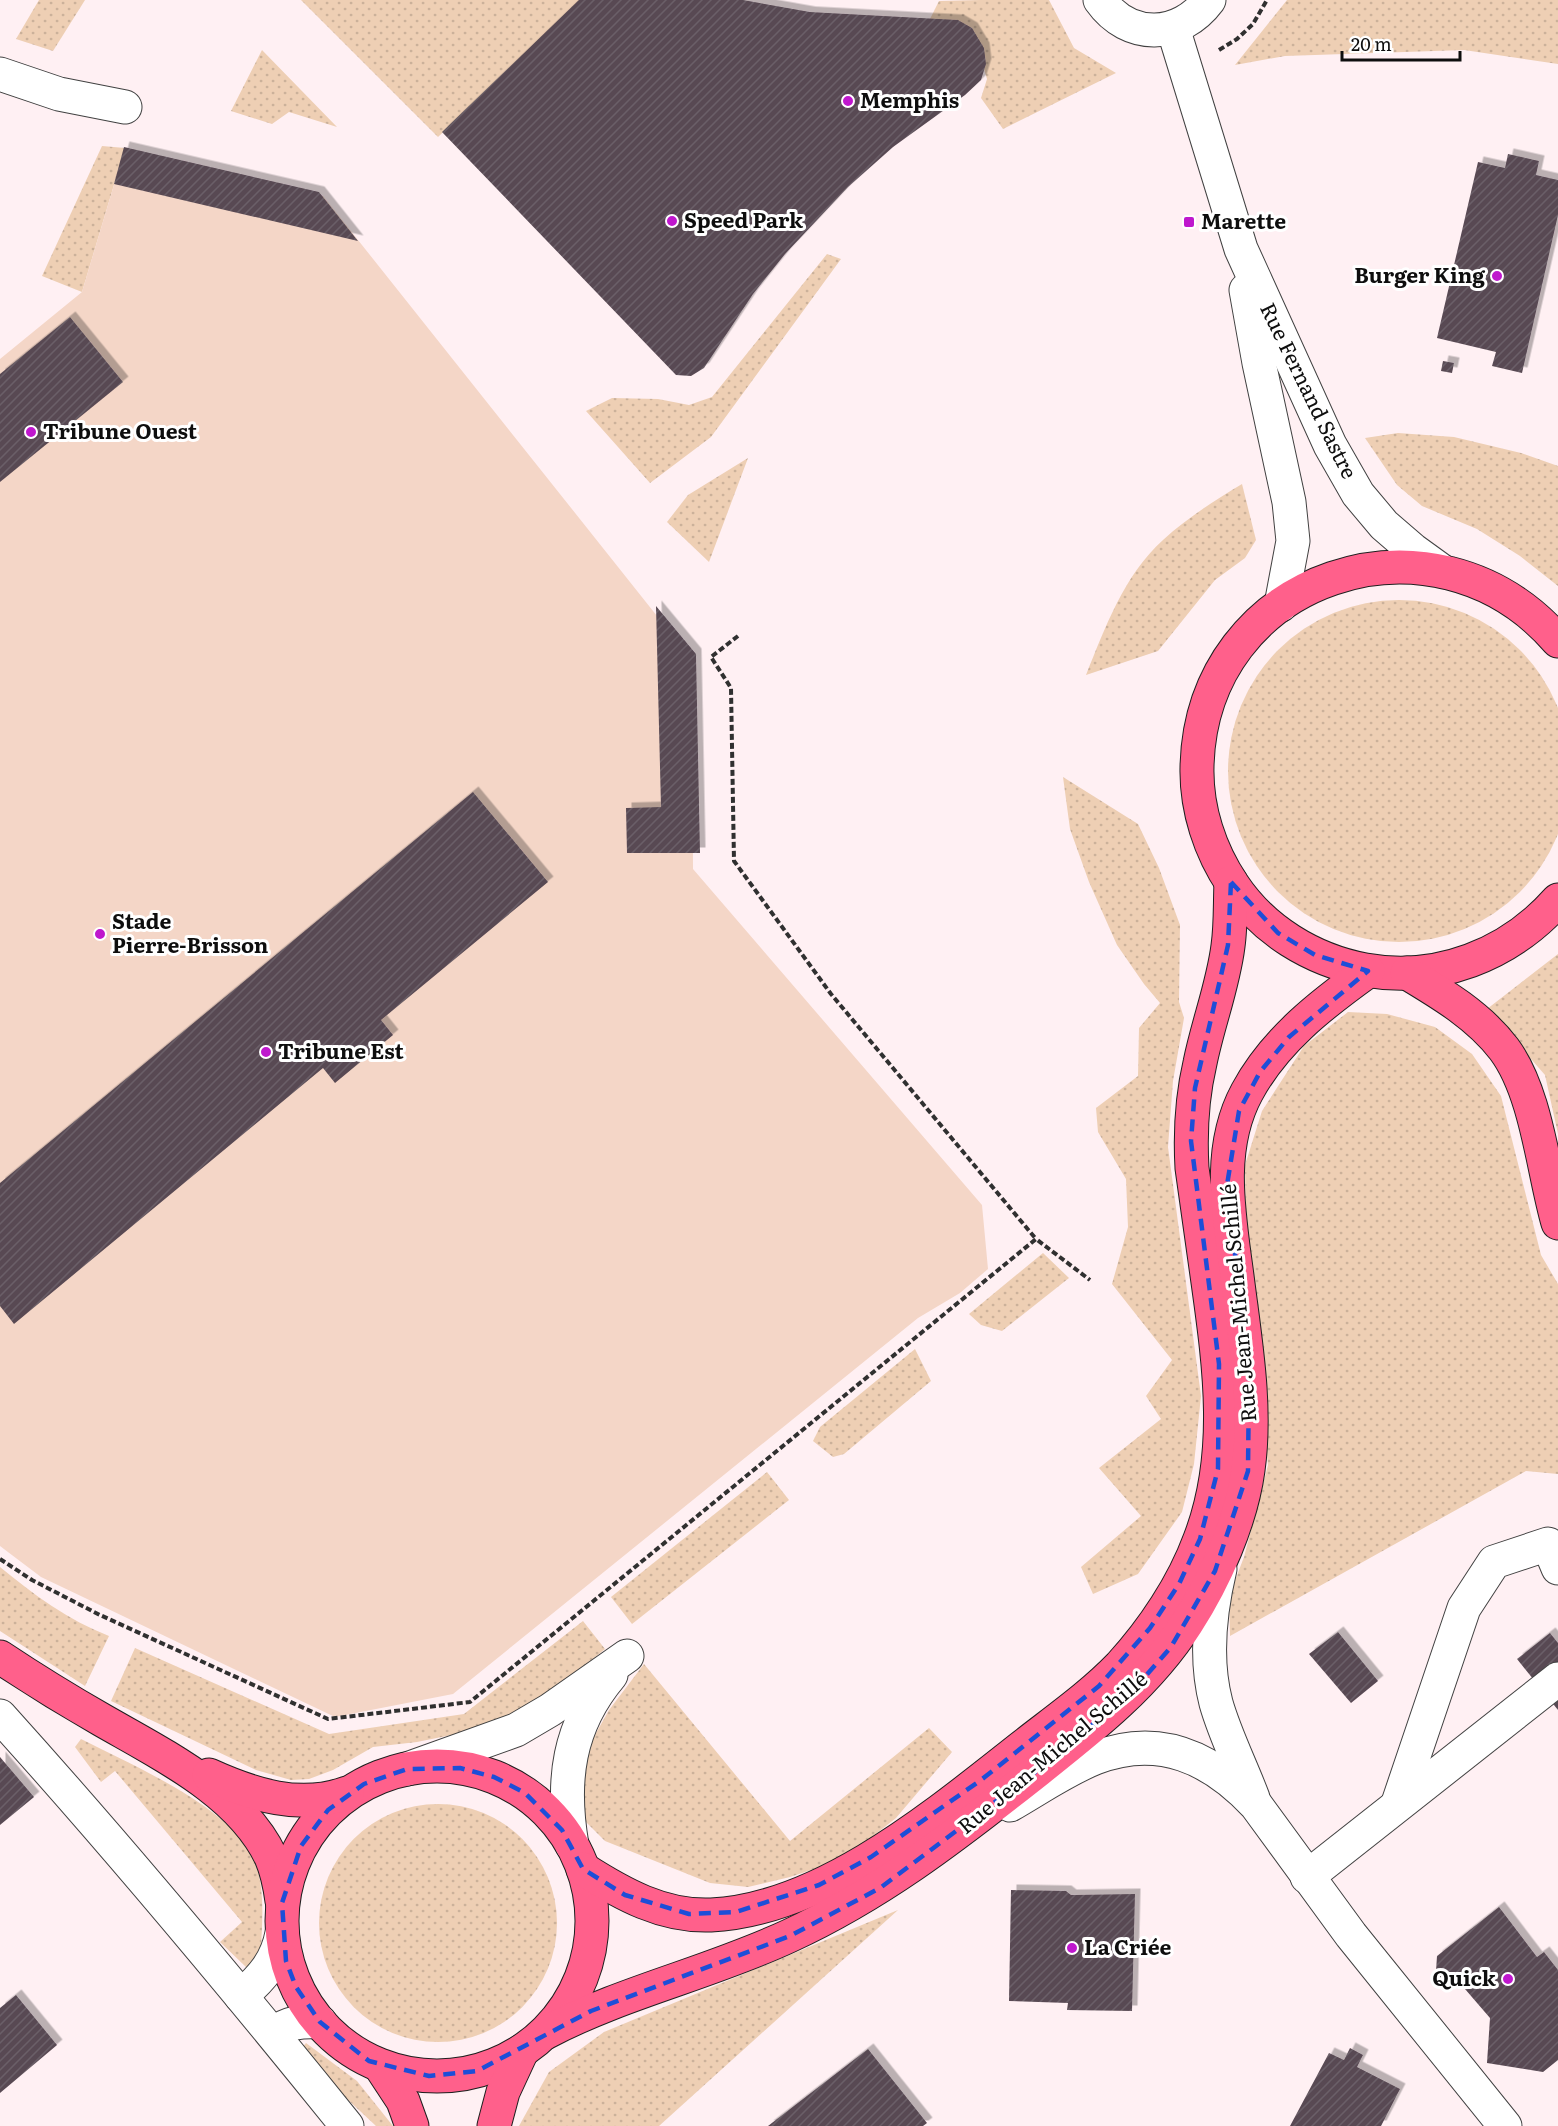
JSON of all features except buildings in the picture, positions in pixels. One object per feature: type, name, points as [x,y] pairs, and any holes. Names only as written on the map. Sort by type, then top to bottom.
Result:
[{"type":"main road","points":[[1558,625],[1488,586],[1442,571],[1396,566],[1365,569],[1321,582],[1281,605],[1250,633],[1233,654],[1212,691],[1200,731],[1197,772],[1200,807],[1214,850],[1231,882],[1248,904],[1278,933],[1315,954],[1368,971],[1423,972],[1455,966],[1558,926]]},
{"type":"main road","points":[[1528,610],[1558,641]]},
{"type":"main road","name":"Rue Jean-Michel Schillé","points":[[578,1857],[625,1895],[648,1905],[689,1914],[711,1915],[761,1907],[819,1885],[871,1857],[925,1821],[1084,1698],[1119,1666],[1165,1606],[1179,1584],[1200,1539],[1214,1485],[1220,1443],[1219,1364],[1192,1168],[1191,1141],[1195,1088],[1200,1060],[1221,986],[1228,945],[1231,882]]},
{"type":"main road","points":[[1499,948],[1526,931],[1558,900]]},
{"type":"main road","name":"Rue Jean-Michel Schillé","points":[[134,1738],[219,1793],[252,1827],[272,1858],[282,1918],[286,1961],[296,1987],[320,2022],[337,2040],[358,2055],[380,2066],[412,2075],[445,2076],[477,2071],[508,2059],[581,2015],[733,1960],[790,1936],[880,1888],[951,1839],[1122,1700],[1155,1667],[1171,1647],[1201,1601],[1225,1547],[1242,1499],[1251,1442],[1249,1376],[1227,1185],[1234,1128],[1247,1091],[1275,1052],[1312,1013],[1368,971]]},
{"type":"main road","points":[[1407,973],[1477,1021],[1504,1050],[1514,1065],[1530,1106],[1558,1223]]},
{"type":"main road","points":[[0,1657],[134,1738],[217,1779],[266,1796],[307,1802],[351,1792],[378,1778],[407,1769],[442,1766],[477,1772],[502,1781],[538,1804],[551,1817],[578,1857],[590,1895],[592,1922],[588,1957],[576,1990],[567,2006],[533,2042],[503,2092],[494,2126]]},
{"type":"main road","points":[[282,1918],[289,1874],[301,1846],[318,1821],[351,1792]]},
{"type":"main road","points":[[380,2066],[403,2101],[412,2126]]},
{"type":"street","points":[[1100,0],[1118,19],[1135,27],[1154,31],[1173,28],[1197,15],[1209,0]]},
{"type":"street","name":"Rue Fernand Sastre","points":[[1173,28],[1241,249],[1314,412],[1353,486],[1384,525],[1442,571]]},
{"type":"street","points":[[0,74],[58,94],[125,107]]},
{"type":"street","name":"Rue Fernand Sastre","points":[[1241,249],[1257,351],[1290,502],[1293,541],[1281,605]]},
{"type":"street","points":[[1398,1803],[1464,1608],[1494,1562],[1548,1544],[1558,1568]]},
{"type":"street","points":[[1225,1547],[1212,1613],[1212,1683],[1223,1722],[1256,1805]]},
{"type":"street","points":[[407,1769],[516,1730],[550,1710],[627,1656],[595,1696],[583,1719],[569,1759],[567,1819],[578,1857]]},
{"type":"street","points":[[1307,1877],[1558,1679]]},
{"type":"street","points":[[0,1716],[241,1996],[347,2126]]},
{"type":"street","points":[[951,1839],[1075,1767],[1112,1752],[1154,1747],[1173,1751],[1199,1761],[1238,1786],[1256,1805],[1350,1935],[1505,2126]]},
{"type":"street","points":[[241,1996],[269,1968],[279,1948],[282,1918]]},
{"type":"street","points":[[273,2034],[292,2023],[320,2022]]},
{"type":"path","points":[[1217,51],[1237,39],[1253,24],[1267,0]]},
{"type":"path","points":[[738,636],[711,657],[732,688],[734,861],[831,994],[1036,1239],[1090,1280]]},
{"type":"path","points":[[0,1559],[32,1580],[100,1615],[328,1719],[470,1702],[1036,1239]]},
{"type":"highlighted area","points":[[1231,882],[1278,933],[1315,955],[1368,971],[1289,1037],[1260,1072],[1239,1111],[1227,1185],[1249,1376],[1248,1471],[1215,1571],[1171,1647],[1135,1688],[1051,1760],[880,1888],[790,1936],[591,2011],[477,2071],[429,2076],[369,2061],[320,2022],[296,1987],[286,1961],[282,1903],[301,1846],[328,1810],[364,1784],[407,1769],[460,1768],[494,1777],[525,1793],[562,1830],[583,1869],[625,1895],[689,1914],[736,1912],[819,1885],[871,1857],[981,1780],[1099,1686],[1150,1628],[1179,1584],[1200,1539],[1218,1469],[1219,1364],[1191,1141],[1195,1088],[1228,945]]},
{"type":"shaded area","points":[[39,0],[85,0],[53,51],[16,39]]},
{"type":"shaded area","points":[[301,0],[584,0],[438,137]]},
{"type":"shaded area","points":[[1049,0],[1074,48],[1116,73],[1003,129],[981,98],[987,79],[976,42],[928,23],[939,1]]},
{"type":"shaded area","points":[[1287,0],[1558,0],[1558,64],[1464,50],[1285,56],[1235,65]]},
{"type":"shaded area","points":[[262,50],[337,127],[289,112],[272,124],[231,111]]},
{"type":"shaded area","points":[[102,146],[125,148],[82,292],[42,276]]},
{"type":"shaded area","points":[[125,148],[323,196],[692,660],[693,869],[982,1205],[988,1269],[960,1293],[918,1318],[453,1694],[335,1717],[41,1577],[0,1546],[0,359],[82,292]]},
{"type":"shaded area","points":[[827,254],[841,259],[711,437],[650,483],[586,411],[612,398],[658,399],[689,405],[712,397]]},
{"type":"shaded area","points":[[1398,433],[1454,437],[1521,453],[1558,466],[1558,586],[1520,556],[1477,529],[1422,506],[1397,485],[1365,438]]},
{"type":"shaded area","points":[[748,458],[709,562],[667,522],[688,495]]},
{"type":"shaded area","points":[[1242,484],[1256,540],[1245,558],[1215,580],[1158,651],[1086,675],[1117,603],[1137,569],[1149,554],[1191,517]]},
{"type":"shaded area","points":[[1399,600],[1432,603],[1464,613],[1494,629],[1520,650],[1541,676],[1557,706],[1567,738],[1570,771],[1567,804],[1557,836],[1541,866],[1520,892],[1494,913],[1464,929],[1432,939],[1399,942],[1366,939],[1334,929],[1304,913],[1278,892],[1257,866],[1241,836],[1231,804],[1228,771],[1231,738],[1241,706],[1257,676],[1278,650],[1304,629],[1334,613],[1366,603]]},
{"type":"shaded area","points":[[1063,777],[1138,824],[1159,868],[1180,925],[1179,1002],[1184,1018],[1173,1081],[1168,1147],[1201,1396],[1194,1464],[1182,1512],[1138,1574],[1093,1594],[1081,1567],[1141,1516],[1099,1468],[1161,1419],[1146,1396],[1172,1360],[1112,1284],[1128,1227],[1126,1179],[1098,1132],[1096,1108],[1138,1076],[1139,1028],[1160,1003],[1117,945],[1089,882],[1070,829]]},
{"type":"shaded area","points":[[1558,954],[1558,1134],[1545,1075],[1487,1009]]},
{"type":"shaded area","points":[[1348,1012],[1387,1014],[1435,1027],[1472,1054],[1501,1096],[1541,1255],[1558,1284],[1558,1474],[1526,1471],[1230,1636],[1229,1596],[1244,1557],[1268,1465],[1246,1242],[1245,1165],[1262,1111],[1304,1046]]},
{"type":"shaded area","points":[[1043,1253],[1069,1278],[1002,1331],[981,1325],[969,1314]]},
{"type":"shaded area","points":[[915,1349],[931,1381],[844,1454],[833,1457],[813,1441],[820,1427]]},
{"type":"shaded area","points":[[767,1472],[789,1500],[632,1624],[611,1597]]},
{"type":"shaded area","points":[[0,1567],[52,1606],[109,1636],[85,1686],[0,1631]]},
{"type":"shaded area","points":[[583,1621],[605,1649],[528,1713],[486,1728],[417,1742],[373,1747],[333,1770],[309,1779],[291,1780],[256,1770],[111,1701],[135,1648],[329,1734],[464,1714]]},
{"type":"shaded area","points":[[644,1664],[790,1841],[929,1728],[952,1752],[896,1818],[844,1859],[790,1877],[748,1887],[710,1883],[605,1841],[586,1822],[581,1781],[587,1749],[609,1710]]},
{"type":"shaded area","points":[[81,1739],[153,1775],[205,1806],[227,1824],[244,1843],[255,1862],[261,1887],[260,1968],[247,1968],[220,1942],[242,1922],[115,1771],[101,1782],[75,1747]]},
{"type":"shaded area","points":[[438,1804],[483,1813],[504,1824],[522,1839],[537,1857],[548,1878],[557,1923],[548,1968],[537,1989],[522,2007],[504,2022],[483,2033],[438,2042],[393,2033],[372,2022],[354,2007],[339,1989],[328,1968],[319,1923],[328,1878],[339,1857],[354,1839],[372,1824],[393,1813]]},
{"type":"shaded area","points":[[898,1910],[659,2126],[519,2126],[549,2072],[604,2032]]},
{"type":"shaded area","points":[[306,2043],[357,2081],[393,2126],[376,2126],[298,2053]]},
{"type":"place","name":"Memphis","points":[[848,101]]},
{"type":"place","name":"Speed Park","points":[[672,221]]},
{"type":"place","name":"Marette","points":[[1189,222]]},
{"type":"place","name":"Burger King","points":[[1497,276]]},
{"type":"place","name":"Tribune Ouest","points":[[31,432]]},
{"type":"place","name":"Stade Pierre-Brisson","points":[[100,934]]},
{"type":"place","name":"Tribune Est","points":[[266,1052]]},
{"type":"place","name":"La Criée","points":[[1072,1948]]},
{"type":"place","name":"Quick","points":[[1508,1979]]}]
